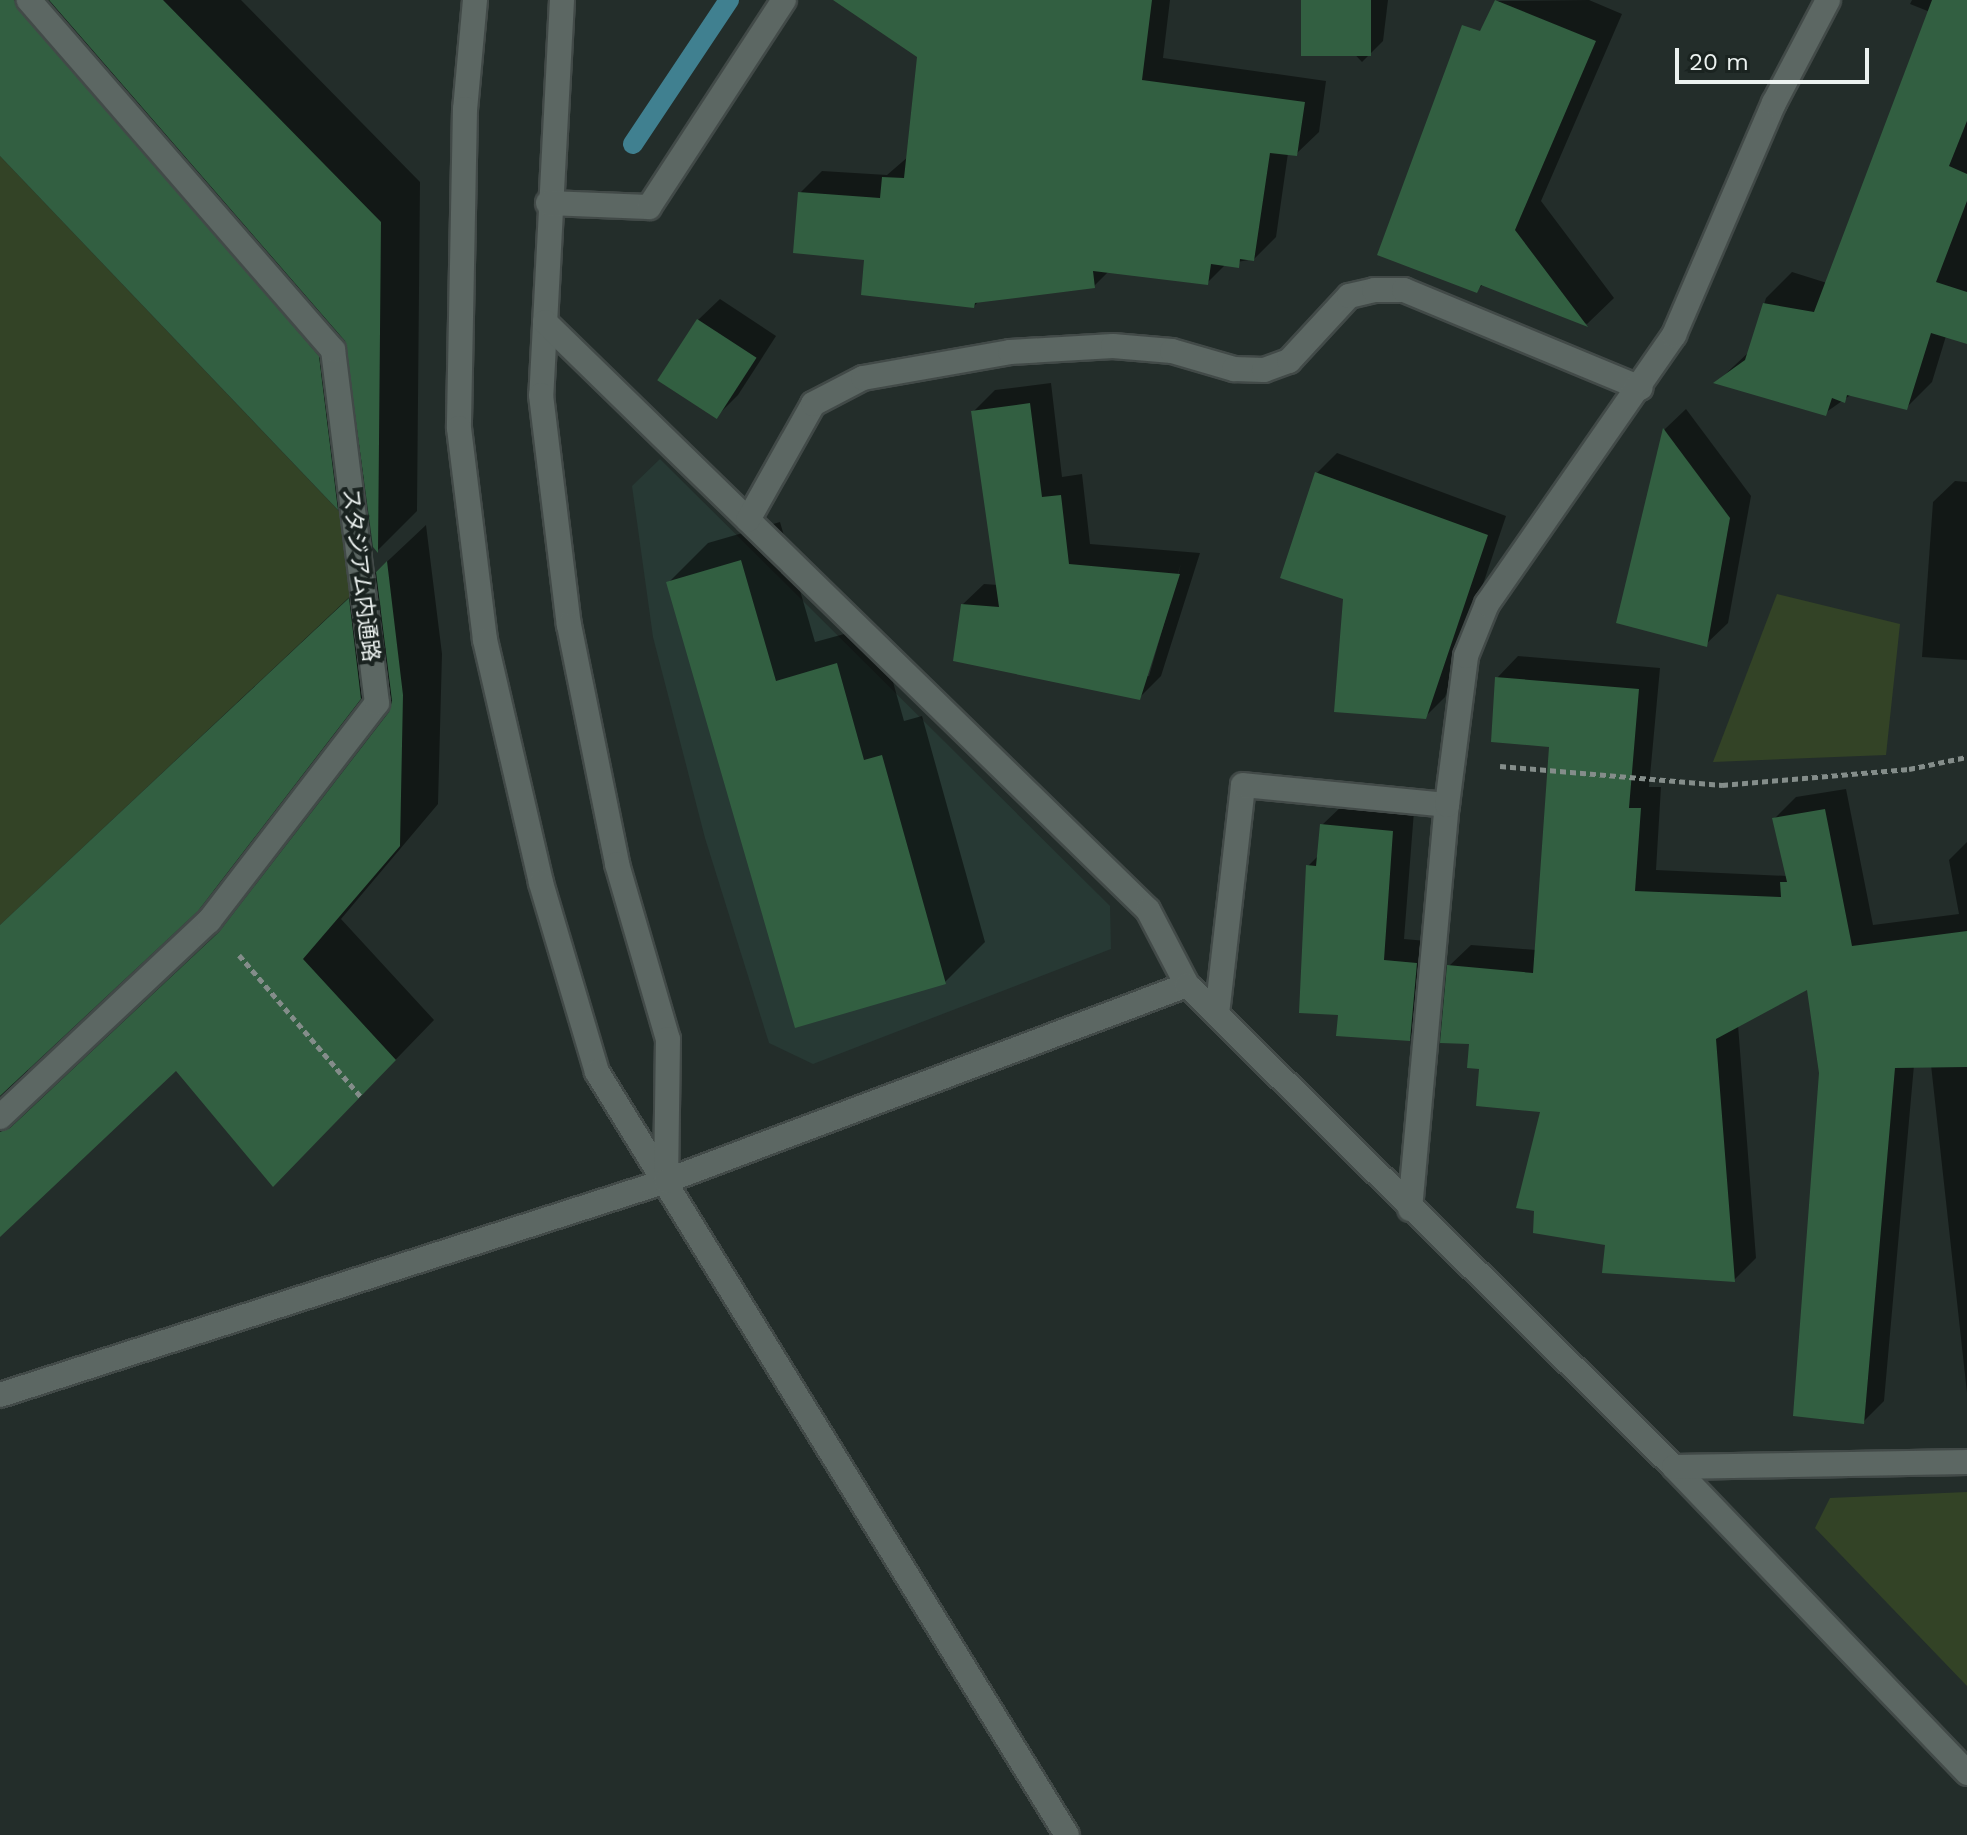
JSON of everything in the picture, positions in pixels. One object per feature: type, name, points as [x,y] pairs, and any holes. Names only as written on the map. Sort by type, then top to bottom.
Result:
[{"type":"street","name":"スタジアム内通路","points":[[0,1117],[209,921],[377,703],[333,350],[29,0]]},
{"type":"street","points":[[475,0],[465,109],[459,428],[485,640],[541,883],[597,1072],[1067,1835]]},
{"type":"street","points":[[562,0],[548,203],[541,395],[569,625],[617,864],[668,1039],[666,1181]]},
{"type":"street","points":[[548,203],[649,207],[784,0]]},
{"type":"street","points":[[1410,1209],[1451,762],[1466,656],[1487,604],[1641,388],[1674,335],[1774,103],[1828,0]]},
{"type":"street","points":[[748,520],[813,404],[863,378],[1010,352],[1113,346],[1172,351],[1234,369],[1264,370],[1289,361],[1349,296],[1374,290],[1404,290],[1641,388]]},
{"type":"street","points":[[545,322],[1148,910],[1187,985],[1674,1467],[1967,1773]]},
{"type":"street","points":[[1217,1014],[1243,785],[1447,805]]},
{"type":"street","points":[[0,1395],[666,1181],[1187,985]]},
{"type":"street","points":[[1674,1467],[1967,1462]]},
{"type":"path","points":[[1451,762],[1722,785],[1909,769],[1967,757]]},
{"type":"path","points":[[209,921],[361,1097]]},
{"type":"shaded area","points":[[660,459],[1110,906],[1111,949],[813,1064],[769,1043],[705,838],[653,637],[632,486]]},
{"type":"green space","points":[[0,156],[353,526],[357,590],[0,925]]},
{"type":"green space","points":[[1777,594],[1900,624],[1886,755],[1713,762]]},
{"type":"green space","points":[[1967,1492],[1967,1686],[1815,1528],[1830,1498]]},
{"type":"building","points":[[0,0],[14,0],[319,356],[338,510],[0,156]]},
{"type":"building","points":[[49,0],[163,0],[381,222],[378,553],[373,547],[345,341]]},
{"type":"building","points":[[833,0],[1152,0],[1142,80],[1305,102],[1297,156],[1270,153],[1254,261],[1240,259],[1239,268],[1211,264],[1208,285],[1093,271],[1095,288],[975,303],[974,308],[861,295],[864,260],[793,253],[798,192],[880,198],[882,177],[904,178],[917,57]]},
{"type":"building","points":[[1301,0],[1371,0],[1371,56],[1301,56]]},
{"type":"building","points":[[1495,0],[1596,41],[1515,230],[1588,327],[1481,285],[1477,293],[1377,255],[1462,25],[1480,31]]},
{"type":"building","points":[[1932,0],[1967,0],[1967,121],[1949,166],[1967,174],[1967,201],[1936,282],[1967,292],[1967,344],[1931,333],[1907,410],[1847,395],[1845,403],[1832,398],[1826,416],[1713,383],[1745,360],[1763,303],[1814,312]]},
{"type":"building","points":[[697,319],[757,358],[717,419],[657,380]]},
{"type":"building","points":[[1030,403],[1042,497],[1061,495],[1069,564],[1180,574],[1140,700],[953,661],[961,604],[999,607],[971,411]]},
{"type":"building","points":[[1663,428],[1730,518],[1707,647],[1616,623]]},
{"type":"building","points":[[1315,472],[1488,535],[1426,719],[1334,712],[1343,599],[1280,578]]},
{"type":"building","points":[[741,560],[776,681],[837,663],[864,760],[882,755],[946,984],[795,1028],[666,582]]},
{"type":"building","points":[[387,561],[403,695],[400,846],[303,959],[396,1060],[273,1187],[176,1071],[0,1237],[0,1132],[10,1128],[219,932],[389,712],[392,701],[376,572]]},
{"type":"building","points":[[349,598],[361,699],[198,911],[0,1096],[0,925]]},
{"type":"building","points":[[1495,677],[1639,689],[1629,808],[1641,808],[1635,891],[1781,897],[1780,882],[1787,882],[1772,818],[1825,809],[1852,946],[1967,931],[1967,1067],[1895,1068],[1864,1424],[1793,1416],[1819,1073],[1807,990],[1716,1039],[1735,1282],[1602,1273],[1605,1245],[1533,1233],[1534,1211],[1516,1208],[1540,1112],[1476,1106],[1479,1069],[1467,1068],[1469,1044],[1440,1043],[1447,965],[1533,973],[1549,747],[1491,742]]},
{"type":"building","points":[[1320,824],[1393,831],[1384,960],[1417,963],[1410,1041],[1336,1036],[1338,1015],[1299,1013],[1306,865],[1316,866]]},
{"type":"waterway","points":[[633,144],[729,0]]}]
